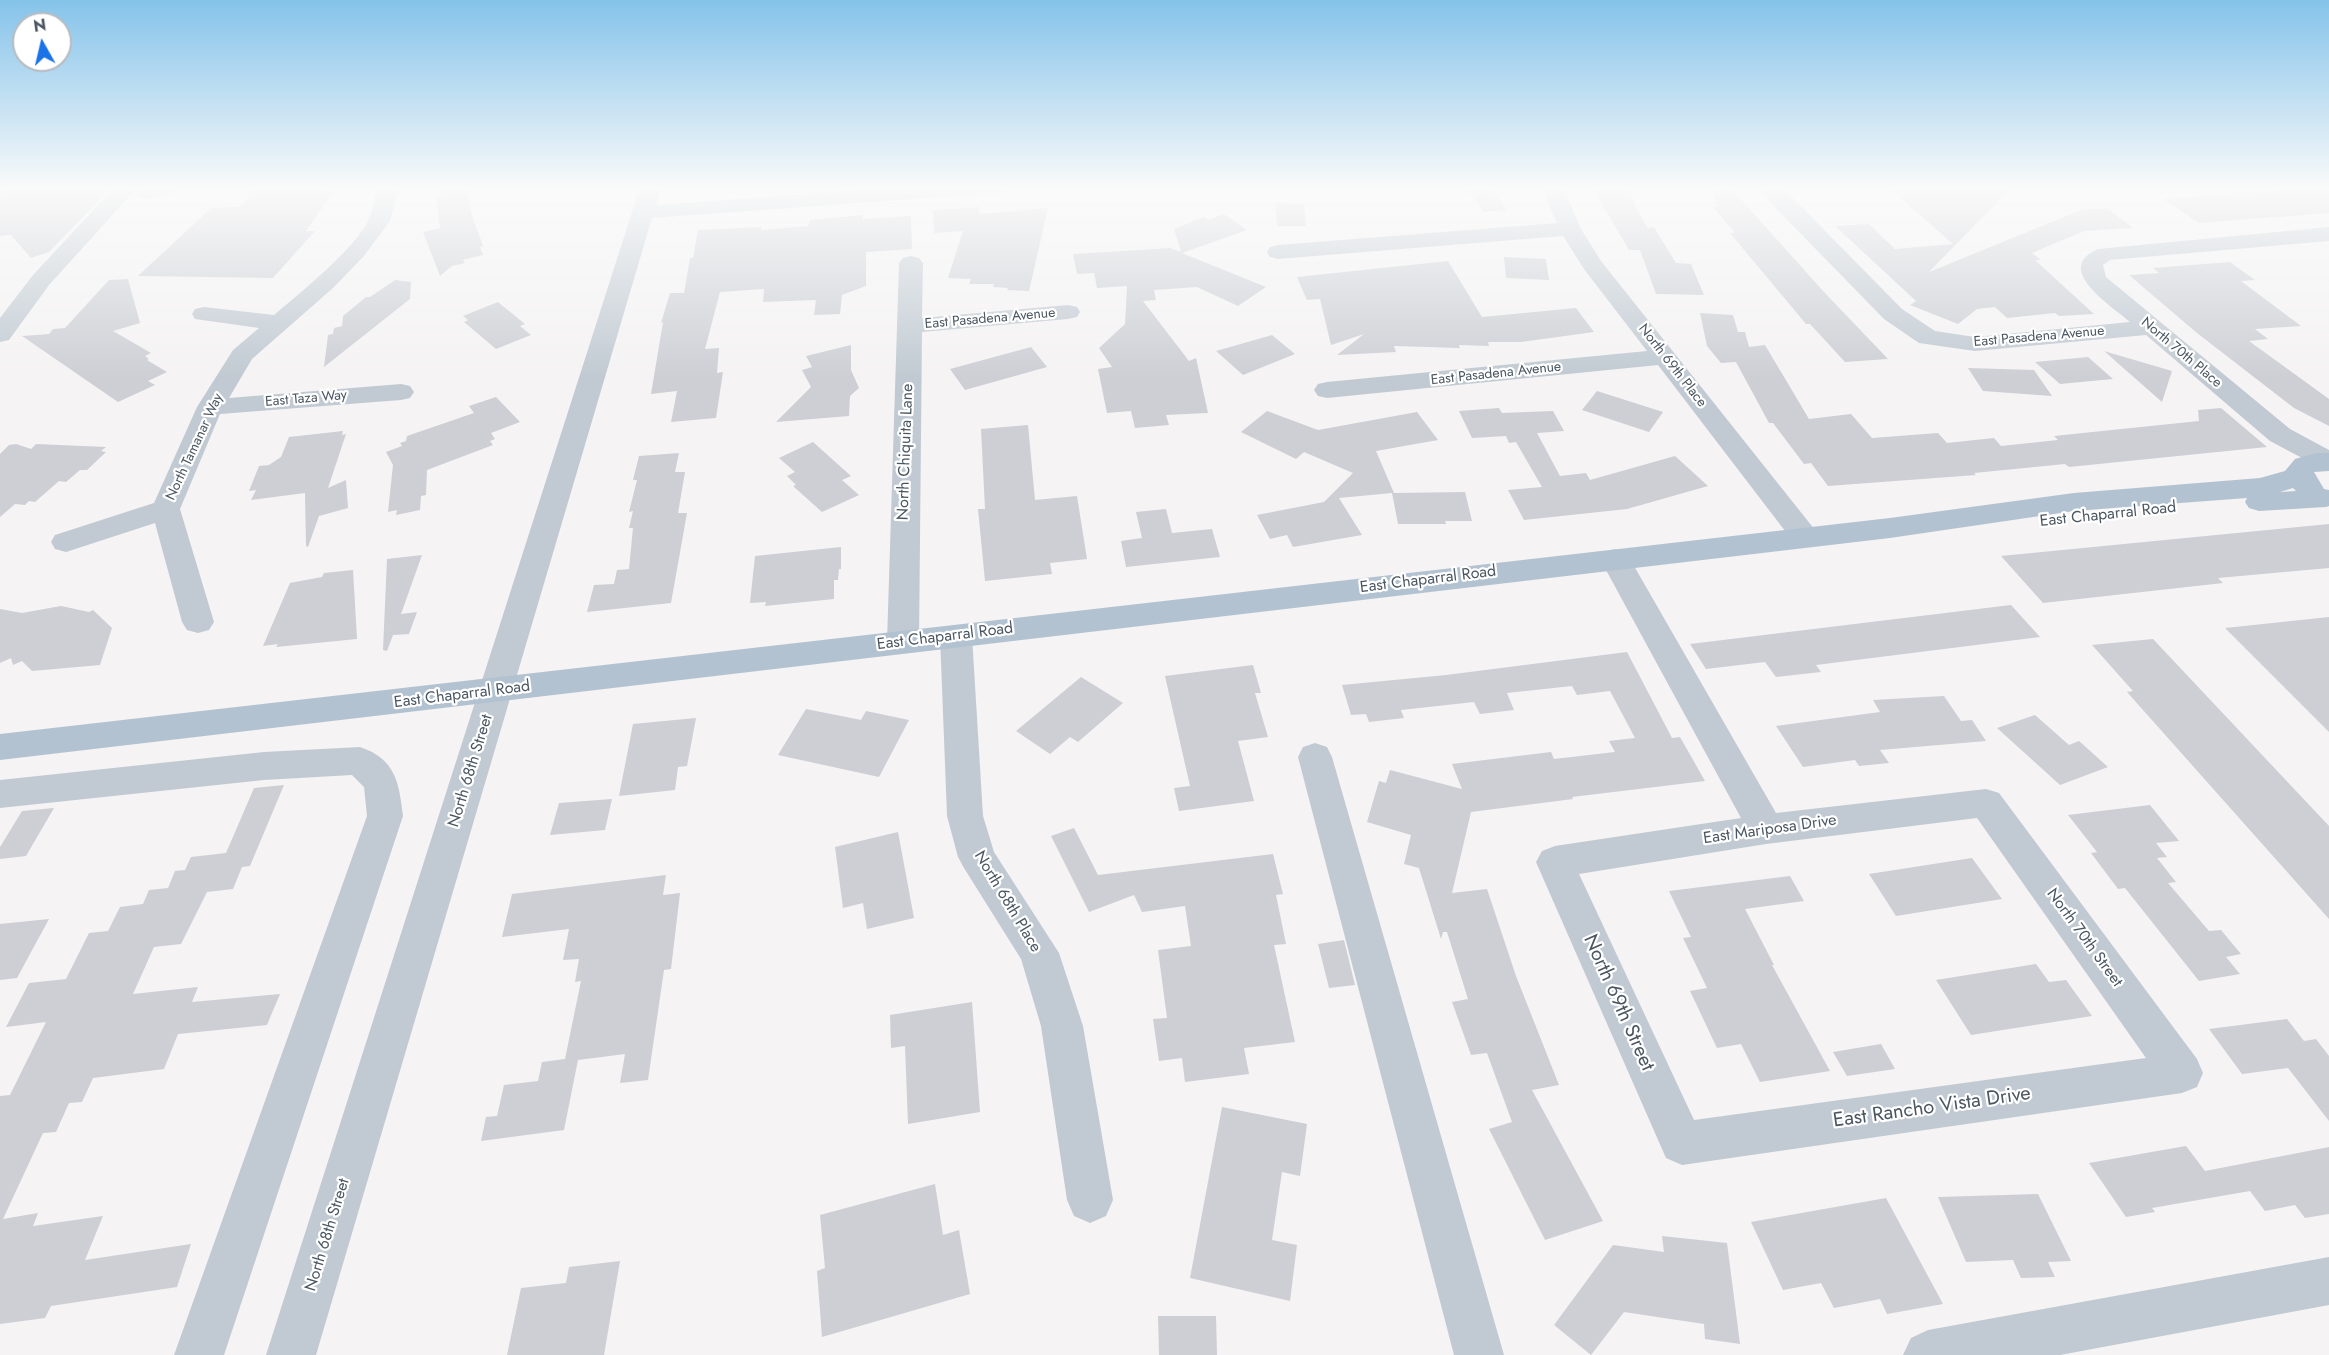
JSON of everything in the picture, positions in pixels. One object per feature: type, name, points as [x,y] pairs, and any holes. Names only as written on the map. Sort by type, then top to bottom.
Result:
[{"type":"main road","name":"East Chaparral Road","points":[[0,747],[1890,528],[1963,516],[2136,496],[2232,490],[2288,482],[2315,466]]},
{"type":"main road","points":[[2315,466],[2304,483],[2327,499]]},
{"type":"main road","name":"East Chaparral Road","points":[[1890,528],[1967,530],[2145,510],[2223,506],[2285,499],[2327,499]]},
{"type":"street","points":[[0,335],[41,280],[73,250]]},
{"type":"street","name":"North Tamanar Way","points":[[198,622],[166,509],[210,407],[242,356],[325,283],[356,250]]},
{"type":"street","name":"North 68th Street","points":[[291,1355],[632,250]]},
{"type":"street","points":[[1278,252],[1300,250]]},
{"type":"street","name":"North 69th Place","points":[[1583,250],[1805,537]]},
{"type":"street","name":"East Pasadena Avenue","points":[[1830,250],[1893,314],[1928,338],[1975,344],[2150,327]]},
{"type":"street","name":"North 70th Place","points":[[2148,250],[2106,254],[2094,258],[2090,266],[2091,273],[2098,282],[2150,327],[2315,466]]},
{"type":"street","name":"North Chiquita Lane","points":[[903,642],[906,426],[912,326],[911,263]]},
{"type":"street","name":"East Pasadena Avenue","points":[[912,326],[1068,312]]},
{"type":"street","points":[[204,314],[279,323]]},
{"type":"street","name":"East Pasadena Avenue","points":[[1327,390],[1665,357]]},
{"type":"street","name":"East Taza Way","points":[[210,407],[401,392]]},
{"type":"street","points":[[66,542],[166,509]]},
{"type":"street","points":[[1615,559],[1766,829]]},
{"type":"street","name":"North 68th Place","points":[[956,636],[965,816],[977,857],[1039,953],[1062,1026],[1090,1200]]},
{"type":"street","points":[[1315,757],[1479,1355]]},
{"type":"street","points":[[0,794],[264,766],[360,761],[381,782],[385,816],[199,1355]]},
{"type":"street","name":"East Mariposa Drive","points":[[1555,862],[1766,829],[1986,803]]},
{"type":"street","name":"North 70th Street","points":[[1986,803],[2182,1073]]},
{"type":"street","name":"North 69th Street","points":[[1555,862],[1682,1143]]},
{"type":"street","name":"East Rancho Vista Drive","points":[[1682,1143],[2182,1073]]},
{"type":"street","points":[[1928,1355],[2329,1281]]},
{"type":"building","points":[[24,250],[51,250],[49,252],[31,258]]},
{"type":"building","points":[[166,250],[298,250],[273,278],[138,276]]},
{"type":"building","points":[[430,250],[481,250],[483,255],[463,260],[465,263],[452,266],[440,276]]},
{"type":"building","points":[[694,250],[893,250],[866,252],[866,286],[842,295],[840,314],[814,315],[816,300],[763,302],[764,289],[720,292],[705,349],[719,348],[717,373],[723,372],[716,418],[671,422],[677,391],[651,394],[663,322],[661,323],[670,293],[684,293],[690,258],[693,258]]},
{"type":"building","points":[[957,250],[1038,250],[1029,291],[1007,290],[1008,288],[993,287],[994,284],[969,284],[971,279],[948,278]]},
{"type":"building","points":[[1134,250],[1181,252],[1180,250],[1190,250],[1182,253],[1266,287],[1238,306],[1197,287],[1154,290],[1156,300],[1143,301],[1189,361],[1196,358],[1208,413],[1166,415],[1169,425],[1135,428],[1131,411],[1107,413],[1098,369],[1112,367],[1099,348],[1125,324],[1127,286],[1097,288],[1094,273],[1077,274],[1073,254]]},
{"type":"building","points":[[1640,250],[1668,250],[1676,263],[1691,264],[1704,295],[1656,294]]},
{"type":"building","points":[[1744,250],[1787,250],[1888,359],[1845,362],[1810,324],[1806,324]]},
{"type":"building","points":[[1861,250],[1950,250],[1929,272],[1982,250],[2039,250],[2032,253],[2041,260],[2035,260],[2094,314],[2059,316],[2055,313],[2007,318],[1995,307],[1977,309],[1958,324],[1910,305],[1916,301]]},
{"type":"building","points":[[1504,257],[1546,259],[1549,280],[1506,278]]},
{"type":"building","points":[[1448,261],[1482,317],[1576,308],[1594,332],[1521,342],[1488,342],[1489,346],[1459,345],[1460,348],[1394,346],[1396,352],[1337,355],[1364,334],[1331,345],[1320,299],[1307,300],[1297,277]]},
{"type":"building","points":[[2230,262],[2255,280],[2241,281],[2301,326],[2255,329],[2268,339],[2249,341],[2329,399],[2329,426],[2294,408],[2197,333],[2129,275],[2159,273],[2153,268]]},
{"type":"building","points":[[128,279],[140,323],[113,331],[151,353],[145,356],[149,359],[147,360],[167,372],[148,381],[155,385],[118,402],[22,336],[49,334],[53,329],[65,328],[109,280]]},
{"type":"building","points":[[395,280],[411,282],[410,299],[324,367],[328,335],[333,334],[334,328],[342,326],[343,316],[366,297],[370,297]]},
{"type":"building","points":[[498,302],[525,324],[520,326],[531,335],[496,349],[464,322],[468,320],[463,316]]},
{"type":"building","points":[[1700,313],[1733,315],[1738,332],[1745,332],[1749,347],[1765,345],[1809,419],[1851,414],[1872,438],[1938,433],[1947,443],[1994,438],[2001,446],[2058,440],[2054,436],[2199,421],[2198,410],[2221,408],[2267,447],[2069,467],[2065,464],[1974,473],[1976,475],[1828,486],[1811,463],[1804,464],[1773,423],[1769,423],[1736,362],[1721,363],[1707,346]]},
{"type":"building","points":[[1272,335],[1295,354],[1243,375],[1216,351]]},
{"type":"building","points":[[851,345],[851,370],[859,388],[850,396],[849,416],[776,422],[811,387],[802,370],[812,367],[806,356]]},
{"type":"building","points":[[1031,347],[1047,367],[965,390],[950,369]]},
{"type":"building","points":[[2104,351],[2172,371],[2162,402]]},
{"type":"building","points":[[2088,357],[2113,379],[2060,384],[2035,362]]},
{"type":"building","points":[[1968,368],[2034,370],[2052,396],[1983,391]]},
{"type":"building","points":[[1597,391],[1663,412],[1649,432],[1582,410]]},
{"type":"building","points":[[496,397],[520,422],[491,433],[495,439],[490,441],[493,445],[427,470],[426,495],[421,496],[420,510],[396,515],[397,510],[388,512],[393,465],[386,452],[402,446],[400,443],[406,441],[407,436],[474,413],[469,406]]},
{"type":"building","points":[[1499,408],[1502,413],[1553,411],[1564,431],[1537,433],[1560,476],[1586,473],[1590,480],[1675,456],[1708,486],[1627,509],[1524,520],[1508,490],[1542,487],[1516,442],[1509,443],[1506,436],[1472,438],[1459,411]]},
{"type":"building","points":[[1267,411],[1318,430],[1417,412],[1438,440],[1376,451],[1394,493],[1465,492],[1472,521],[1445,521],[1446,524],[1398,524],[1392,493],[1339,498],[1362,535],[1293,547],[1287,535],[1270,539],[1257,515],[1324,502],[1353,473],[1304,452],[1296,459],[1241,432]]},
{"type":"building","points":[[1028,425],[1035,500],[1077,496],[1087,559],[1050,563],[1052,574],[985,581],[978,509],[985,509],[981,429]]},
{"type":"building","points":[[343,431],[342,435],[346,434],[328,488],[346,480],[348,508],[319,516],[308,547],[306,546],[305,493],[251,500],[256,490],[249,491],[259,466],[269,465],[281,457],[289,437]]},
{"type":"building","points":[[813,442],[851,476],[842,480],[859,495],[822,512],[793,486],[796,485],[787,476],[795,472],[779,458]]},
{"type":"building","points":[[16,444],[31,449],[36,444],[106,447],[101,451],[106,452],[87,470],[80,470],[66,482],[59,481],[35,502],[29,501],[25,505],[15,504],[0,517],[0,454],[9,445]]},
{"type":"building","points":[[679,453],[675,472],[685,472],[678,513],[687,513],[671,603],[587,612],[594,585],[614,584],[617,570],[629,569],[633,528],[629,528],[633,511],[629,512],[637,480],[633,480],[639,456]]},
{"type":"building","points":[[1166,509],[1172,533],[1212,529],[1220,557],[1126,567],[1121,541],[1142,538],[1136,512]]},
{"type":"building","points":[[2329,524],[2329,568],[2218,578],[2223,583],[2043,603],[2001,556]]},
{"type":"building","points":[[841,547],[841,569],[839,569],[838,580],[834,580],[834,599],[765,606],[766,602],[750,603],[755,556]]},
{"type":"building","points":[[422,555],[401,614],[417,612],[409,634],[393,635],[387,651],[383,650],[387,559]]},
{"type":"building","points":[[353,570],[357,639],[276,647],[278,644],[263,646],[290,583],[322,577],[324,573]]},
{"type":"building","points":[[2011,605],[2040,637],[1816,665],[1821,672],[1776,677],[1765,662],[1706,669],[1690,644]]},
{"type":"building","points":[[61,606],[89,612],[93,610],[112,628],[100,665],[32,671],[22,661],[13,665],[11,658],[0,663],[0,609],[22,613]]},
{"type":"building","points":[[2329,617],[2329,732],[2225,628]]},
{"type":"building","points":[[2153,639],[2329,826],[2329,919],[2127,692],[2133,691],[2092,645]]},
{"type":"building","points":[[1627,652],[1672,738],[1680,737],[1705,781],[1471,812],[1452,893],[1487,889],[1516,976],[1559,1085],[1532,1090],[1603,1221],[1545,1240],[1489,1129],[1512,1122],[1487,1053],[1471,1055],[1452,1002],[1468,999],[1447,932],[1443,932],[1441,939],[1419,868],[1404,864],[1411,835],[1367,822],[1379,781],[1386,783],[1390,770],[1462,789],[1452,764],[1551,752],[1554,759],[1615,752],[1609,741],[1635,738],[1610,691],[1577,695],[1572,686],[1507,693],[1514,710],[1480,714],[1474,702],[1401,710],[1404,718],[1369,722],[1366,714],[1351,715],[1342,685],[1446,675]]},
{"type":"building","points":[[1253,665],[1261,693],[1255,693],[1268,737],[1238,741],[1254,801],[1179,811],[1174,788],[1190,786],[1165,676]]},
{"type":"building","points":[[1081,677],[1123,703],[1078,742],[1070,737],[1050,754],[1016,731]]},
{"type":"building","points":[[1944,696],[1961,721],[1972,720],[1986,741],[1880,750],[1889,763],[1859,766],[1855,760],[1803,767],[1776,726],[1880,712],[1873,700]]},
{"type":"building","points":[[806,709],[861,720],[866,711],[909,720],[879,777],[778,755]]},
{"type":"building","points":[[2035,715],[2069,745],[2079,741],[2108,767],[2060,785],[1997,728]]},
{"type":"building","points":[[696,718],[687,766],[678,767],[675,790],[619,796],[633,724]]},
{"type":"building","points":[[284,785],[250,866],[242,867],[233,889],[207,892],[181,944],[154,947],[133,994],[198,987],[192,1002],[280,994],[267,1025],[178,1034],[164,1069],[93,1078],[82,1102],[69,1103],[56,1132],[43,1133],[3,1219],[38,1213],[33,1226],[103,1216],[85,1260],[191,1244],[177,1287],[51,1306],[45,1318],[0,1324],[0,1096],[10,1095],[46,1022],[6,1027],[29,983],[66,979],[89,933],[108,931],[120,907],[143,904],[149,890],[168,888],[175,871],[185,870],[191,857],[226,853],[254,788]]},
{"type":"building","points":[[612,799],[605,830],[550,835],[559,803]]},
{"type":"building","points":[[2150,805],[2179,841],[2156,843],[2167,857],[2157,858],[2176,882],[2168,883],[2209,931],[2221,930],[2241,954],[2226,957],[2240,974],[2199,981],[2125,888],[2118,889],[2091,853],[2097,852],[2068,815]]},
{"type":"building","points":[[54,808],[26,856],[0,859],[0,847],[22,811]]},
{"type":"building","points":[[1074,828],[1098,875],[1273,854],[1283,894],[1276,895],[1286,944],[1274,945],[1295,1042],[1244,1048],[1249,1074],[1185,1082],[1182,1058],[1159,1061],[1153,1019],[1167,1018],[1158,950],[1191,946],[1185,906],[1142,912],[1134,895],[1089,912],[1051,836]]},
{"type":"building","points":[[898,832],[914,918],[867,929],[863,903],[843,908],[835,847]]},
{"type":"building","points":[[1972,858],[2002,899],[1896,916],[1869,874]]},
{"type":"building","points":[[666,875],[663,895],[680,893],[671,969],[664,970],[648,1080],[620,1083],[625,1054],[578,1060],[564,1130],[481,1141],[486,1117],[497,1116],[504,1085],[538,1081],[542,1062],[565,1059],[581,981],[575,982],[579,959],[563,960],[569,929],[502,937],[512,894]]},
{"type":"building","points":[[1790,876],[1804,901],[1745,909],[1774,965],[1772,965],[1830,1071],[1760,1082],[1741,1044],[1717,1048],[1690,991],[1707,988],[1683,938],[1691,937],[1669,891]]},
{"type":"building","points":[[49,919],[17,978],[0,980],[0,924]]},
{"type":"building","points":[[1344,940],[1355,985],[1329,988],[1318,944]]},
{"type":"building","points":[[2036,964],[2049,982],[2066,980],[2092,1016],[1971,1035],[1936,980]]},
{"type":"building","points":[[972,1002],[980,1112],[908,1124],[905,1046],[891,1048],[890,1015]]},
{"type":"building","points":[[2287,1019],[2304,1041],[2316,1039],[2329,1056],[2329,1121],[2288,1068],[2242,1074],[2209,1029]]},
{"type":"building","points":[[1881,1044],[1895,1069],[1847,1076],[1833,1052]]},
{"type":"building","points":[[1222,1107],[1307,1124],[1300,1176],[1282,1172],[1272,1240],[1297,1245],[1290,1301],[1190,1278]]},
{"type":"building","points":[[2186,1146],[2205,1171],[2329,1147],[2329,1214],[2305,1218],[2295,1205],[2265,1211],[2250,1191],[2152,1208],[2155,1212],[2126,1217],[2089,1163]]},
{"type":"building","points":[[935,1184],[943,1235],[959,1230],[970,1294],[822,1337],[817,1271],[825,1268],[820,1215]]},
{"type":"building","points":[[2038,1194],[2071,1261],[2048,1262],[2055,1277],[2021,1278],[2013,1260],[1966,1262],[1938,1197]]},
{"type":"building","points":[[1886,1198],[1943,1304],[1887,1314],[1880,1299],[1834,1308],[1821,1283],[1783,1290],[1751,1222]]},
{"type":"building","points":[[1662,1236],[1727,1243],[1740,1344],[1705,1339],[1704,1324],[1624,1312],[1591,1355],[1554,1325],[1613,1245],[1664,1252]]},
{"type":"building","points":[[620,1261],[604,1355],[507,1355],[521,1288],[566,1283],[569,1267]]},
{"type":"building","points":[[1158,1316],[1216,1316],[1217,1355],[1159,1355]]}]
